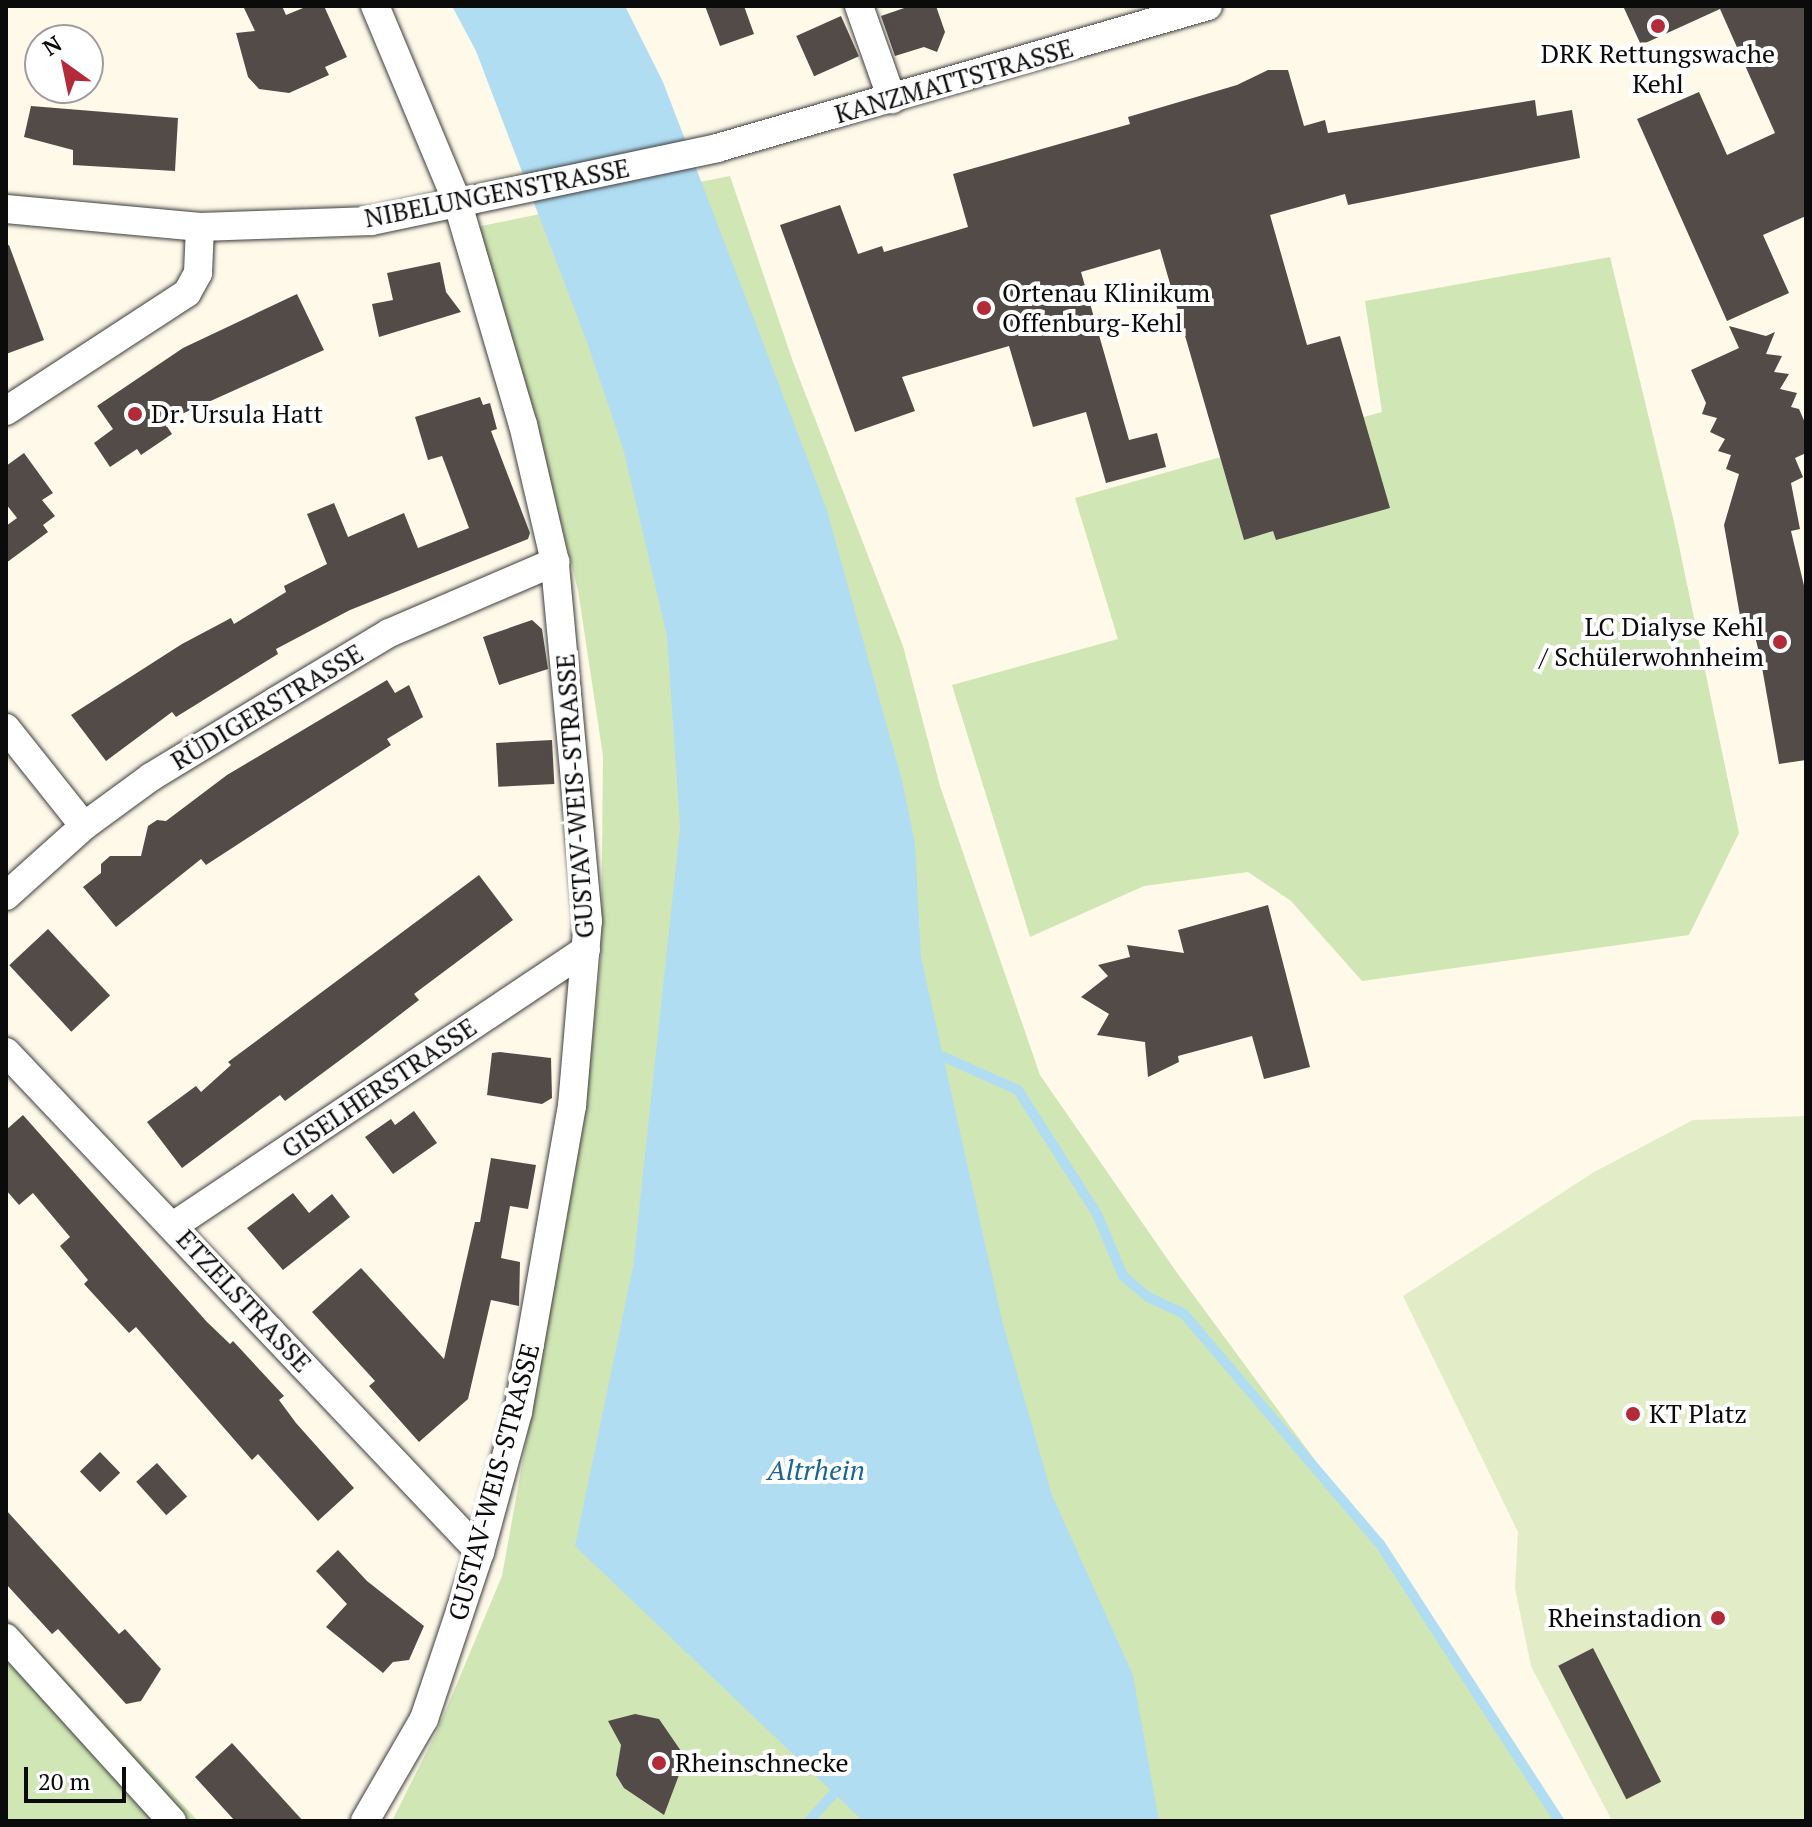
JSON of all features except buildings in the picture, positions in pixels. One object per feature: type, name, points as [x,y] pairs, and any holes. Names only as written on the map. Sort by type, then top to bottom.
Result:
[{"type":"street","name":"GUSTAV-WEIS-STRASSE","points":[[365,1821],[424,1719],[480,1552],[518,1412],[547,1265],[572,1106],[588,921],[555,562],[523,425],[458,204],[375,6]]},
{"type":"street","points":[[859,6],[892,99]]},
{"type":"street","name":"KANZMATTSTRASSE","points":[[699,152],[1208,6]]},
{"type":"street","name":"NIBELUNGENSTRASSE","points":[[6,209],[200,227],[372,221],[493,198],[699,152]]},
{"type":"street","points":[[6,411],[187,293],[198,273],[200,227]]},
{"type":"street","name":"RÜDIGERSTRASSE","points":[[6,896],[84,826],[151,777],[389,633],[555,562]]},
{"type":"street","points":[[6,728],[84,826]]},
{"type":"street","name":"GISELHERSTRASSE","points":[[173,1226],[586,949]]},
{"type":"street","name":"ETZELSTRASSE","points":[[6,1052],[480,1552]]},
{"type":"street","points":[[6,1638],[172,1821]]},
{"type":"green space","points":[[730,176],[793,362],[903,646],[940,786],[1040,1075],[1175,1270],[1373,1539],[1556,1821],[392,1821],[438,1729],[502,1576],[585,1115],[601,955],[603,756],[578,590],[535,422],[461,230]]},
{"type":"green space","points":[[1610,257],[1674,522],[1739,833],[1689,935],[1362,981],[1291,901],[1248,872],[1144,886],[1030,937],[952,685],[1118,639],[1075,498],[1382,412],[1365,301]]},
{"type":"green space","name":"KT Platz","points":[[1806,1116],[1806,1821],[1612,1821],[1531,1666],[1515,1588],[1518,1532],[1403,1296],[1594,1172],[1693,1120]]},
{"type":"green space","points":[[6,1616],[198,1821],[6,1821]]},
{"type":"water","name":"Altrhein","points":[[452,6],[625,6],[663,82],[826,507],[902,780],[915,843],[921,957],[1003,1324],[1052,1495],[1133,1675],[1159,1821],[863,1821],[575,1546],[633,1267],[680,828],[667,636],[624,452],[587,342],[476,51]]},
{"type":"waterway","points":[[944,1057],[1018,1090],[1097,1214],[1123,1276],[1148,1297],[1184,1314],[1380,1544],[1559,1821]]},
{"type":"waterway","points":[[809,1821],[834,1793]]},
{"type":"place","name":"DRK Rettungswache Kehl","points":[[1658,26]]},
{"type":"place","name":"Ortenau Klinikum Offenburg-Kehl","points":[[984,308]]},
{"type":"place","name":"Dr. Ursula Hatt","points":[[135,414]]},
{"type":"place","name":"LC Dialyse Kehl / Schülerwohnheim","points":[[1780,642]]},
{"type":"place","name":"KT Platz","points":[[1633,1414]]},
{"type":"place","name":"Rheinstadion","points":[[1718,1618]]},
{"type":"place","name":"Rheinschnecke","points":[[659,1763]]}]
